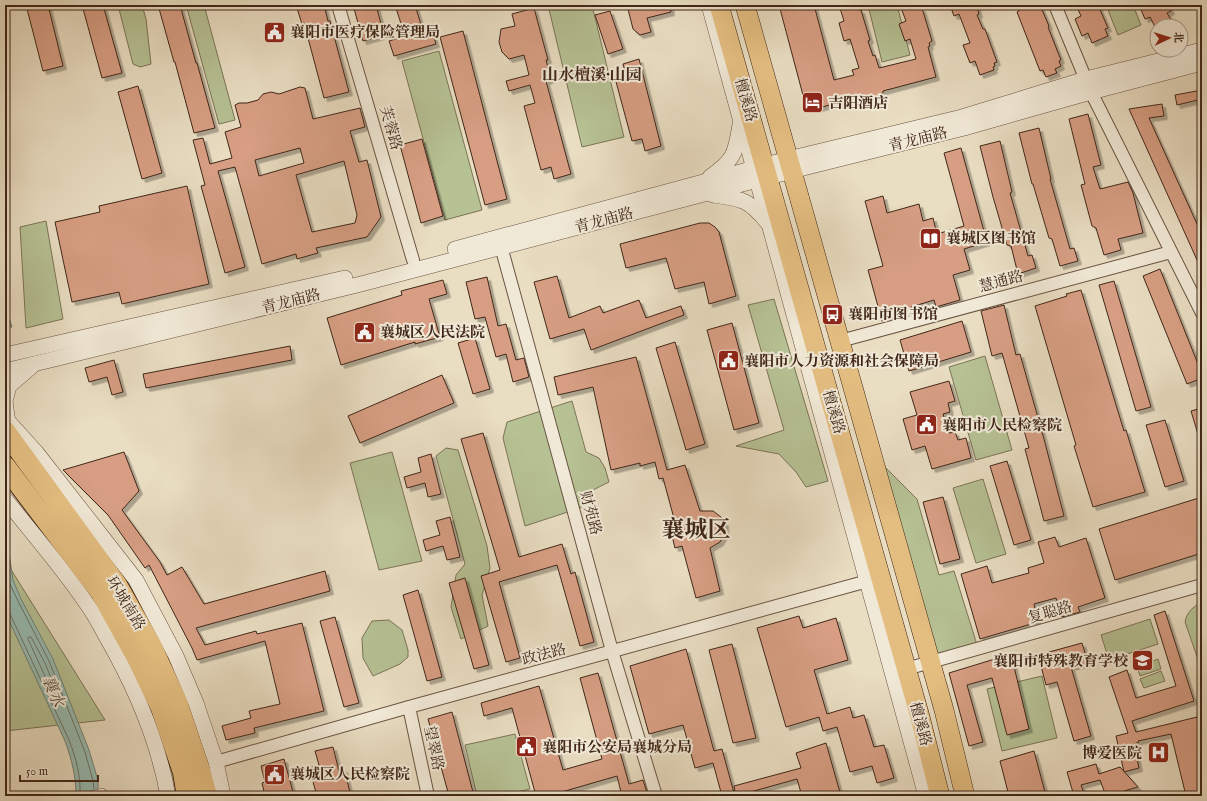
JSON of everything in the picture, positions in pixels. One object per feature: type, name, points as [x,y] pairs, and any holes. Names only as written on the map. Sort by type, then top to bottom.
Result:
[{"type":"highway","name":"环城南路","points":[[8,430],[117,585],[151,645],[177,702],[191,769],[187,796]]},
{"type":"highway","name":"环城南路","points":[[5,466],[101,593],[137,658],[191,769],[206,796]]},
{"type":"main road","name":"檀溪路","points":[[719,5],[761,173],[874,580],[906,668],[940,796]]},
{"type":"main road","name":"檀溪路","points":[[745,5],[793,164],[933,661],[965,796]]},
{"type":"street","name":"芙蓉路","points":[[338,5],[413,260]]},
{"type":"street","points":[[709,5],[741,120],[761,173],[770,226],[874,580],[926,796]]},
{"type":"street","points":[[753,5],[793,164]]},
{"type":"street","points":[[1055,5],[1089,86],[1202,313]]},
{"type":"street","name":"青龙庙路","points":[[1089,86],[1202,50]]},
{"type":"street","name":"青龙庙路","points":[[5,371],[313,296],[500,242],[761,173],[962,117],[1089,86],[1202,64]]},
{"type":"street","points":[[741,120],[736,149],[726,165],[703,188],[738,198],[754,207],[770,226]]},
{"type":"street","name":"青龙庙路","points":[[9,353],[350,277],[413,260],[500,242]]},
{"type":"street","name":"财苑路","points":[[500,242],[612,652],[656,796]]},
{"type":"street","name":"慧通路","points":[[843,340],[1171,252]]},
{"type":"street","points":[[8,430],[5,401],[9,386],[36,363]]},
{"type":"street","points":[[5,499],[51,555],[88,605],[135,690],[150,729],[191,769],[223,796]]},
{"type":"street","name":"政法路","points":[[191,769],[409,707],[874,580]]},
{"type":"street","name":"复聪路","points":[[906,668],[1202,585]]},
{"type":"street","points":[[933,661],[972,796]]},
{"type":"street","name":"望翠路","points":[[409,707],[428,796]]},
{"type":"street","points":[[168,796],[191,769]]},
{"type":"street","points":[[90,796],[102,793]]},
{"type":"green space","points":[[118,5],[142,5],[146,19],[151,64],[140,67],[133,64]]},
{"type":"green space","points":[[186,5],[204,5],[235,120],[219,124]]},
{"type":"green space","points":[[548,5],[592,5],[624,137],[582,147]]},
{"type":"green space","points":[[868,5],[897,5],[910,55],[882,62]]},
{"type":"green space","points":[[1106,5],[1133,5],[1141,25],[1118,35]]},
{"type":"green space","points":[[439,51],[482,210],[445,220],[402,61]]},
{"type":"green space","points":[[46,221],[63,319],[26,328],[20,227]]},
{"type":"green space","points":[[774,299],[828,481],[806,487],[796,472],[779,454],[736,446],[784,430],[748,305]]},
{"type":"green space","points":[[985,356],[1012,450],[976,460],[949,367]]},
{"type":"green space","points":[[572,401],[586,452],[599,458],[605,468],[609,482],[585,494],[583,507],[525,526],[503,438],[507,422]]},
{"type":"green space","points":[[446,448],[458,450],[487,546],[490,568],[482,595],[488,626],[461,639],[451,607],[456,575],[465,564],[436,456]]},
{"type":"green space","points":[[392,452],[422,561],[379,570],[350,463]]},
{"type":"green space","points":[[880,462],[917,499],[939,575],[954,571],[978,648],[936,660]]},
{"type":"green space","points":[[983,479],[1006,554],[976,563],[953,488]]},
{"type":"green space","points":[[5,560],[105,720],[5,731]]},
{"type":"green space","points":[[1202,603],[1202,671],[1185,622],[1187,615],[1191,610]]},
{"type":"green space","points":[[1150,619],[1158,644],[1109,660],[1101,635]]},
{"type":"green space","points":[[389,620],[402,630],[408,650],[408,657],[400,664],[373,676],[363,658],[362,638],[372,621]]},
{"type":"green space","points":[[1158,659],[1161,669],[1140,676],[1137,667]]},
{"type":"green space","points":[[1161,671],[1165,681],[1144,688],[1140,679]]},
{"type":"green space","points":[[1042,676],[1057,738],[1002,751],[987,689]]},
{"type":"green space","points":[[515,734],[530,789],[501,796],[477,796],[465,745]]},
{"type":"water","points":[[5,123],[7,311],[12,327],[5,328]]},
{"type":"water","name":"襄水","points":[[5,518],[9,523],[8,546],[13,580],[21,599],[53,659],[89,750],[98,780],[98,796],[76,796],[73,768],[65,741],[5,612]]},
{"type":"building","points":[[26,5],[48,5],[63,66],[43,71]]},
{"type":"building","points":[[82,5],[103,5],[122,73],[102,78]]},
{"type":"building","points":[[158,5],[180,5],[215,128],[194,133]]},
{"type":"building","points":[[296,5],[324,5],[328,21],[330,21],[349,92],[324,98],[304,23],[302,24]]},
{"type":"building","points":[[353,5],[376,5],[384,35],[363,41]]},
{"type":"building","points":[[395,5],[415,5],[423,31],[431,29],[436,44],[394,56],[389,41],[405,36]]},
{"type":"building","points":[[627,5],[670,5],[671,12],[647,18],[651,32],[640,35],[633,29]]},
{"type":"building","points":[[779,5],[814,5],[834,80],[854,75],[852,70],[859,68],[850,39],[844,41],[839,23],[844,21],[839,5],[858,5],[859,10],[861,10],[870,40],[868,41],[873,56],[875,55],[879,68],[916,59],[910,39],[905,41],[899,24],[906,21],[900,5],[918,5],[919,9],[922,8],[932,41],[929,43],[930,46],[928,47],[936,77],[883,91],[881,94],[882,97],[868,101],[866,96],[814,109],[804,99]]},
{"type":"building","points":[[950,5],[980,5],[977,7],[979,14],[977,15],[983,29],[985,29],[997,62],[994,63],[994,70],[980,75],[975,61],[970,63],[963,45],[970,43],[959,14],[954,16]]},
{"type":"building","points":[[1018,5],[1040,5],[1061,60],[1059,61],[1061,66],[1055,69],[1057,73],[1046,77],[1043,70],[1040,71],[1017,12],[1020,10]]},
{"type":"building","points":[[1076,5],[1098,5],[1108,28],[1105,29],[1108,36],[1092,43],[1088,33],[1082,36],[1075,19],[1081,16]]},
{"type":"building","points":[[1139,5],[1168,5],[1171,11],[1167,13],[1170,18],[1150,17],[1145,19]]},
{"type":"building","points":[[534,8],[548,60],[546,60],[551,79],[546,81],[571,174],[554,179],[551,167],[541,170],[524,106],[535,103],[530,85],[509,91],[506,81],[529,75],[524,55],[509,59],[502,52],[499,42],[501,29],[515,26],[512,14]]},
{"type":"building","points":[[610,11],[623,49],[608,54],[595,15]]},
{"type":"building","points":[[463,31],[507,199],[485,205],[440,37]]},
{"type":"building","points":[[639,59],[661,146],[645,151],[642,139],[632,141],[615,78],[626,75],[623,64]]},
{"type":"building","points":[[138,86],[162,173],[142,179],[118,92]]},
{"type":"building","points":[[300,87],[305,88],[313,119],[360,108],[365,127],[350,131],[359,162],[367,160],[381,217],[367,237],[316,248],[318,253],[297,259],[296,254],[262,264],[235,167],[218,171],[245,267],[225,273],[201,186],[205,185],[193,140],[203,138],[210,164],[232,158],[225,132],[241,127],[235,105],[258,100],[263,94],[271,92],[279,94]],"holes":[[[300,148],[304,163],[259,176],[255,160]],[[344,161],[357,215],[355,223],[312,232],[296,175]]]},
{"type":"building","points":[[1202,90],[1202,99],[1177,105],[1175,95]]},
{"type":"building","points":[[1162,104],[1164,116],[1149,118],[1202,235],[1202,271],[1129,109]]},
{"type":"building","points":[[1088,114],[1101,165],[1093,167],[1100,189],[1128,182],[1133,193],[1143,233],[1118,239],[1121,250],[1104,255],[1096,228],[1092,226],[1081,185],[1085,184],[1069,119]]},
{"type":"building","points":[[1039,128],[1050,179],[1070,249],[1074,248],[1078,261],[1060,266],[1052,239],[1049,238],[1032,184],[1019,133]]},
{"type":"building","points":[[422,139],[443,216],[421,223],[400,145]]},
{"type":"building","points":[[1000,141],[1012,192],[1010,193],[1028,256],[1032,255],[1036,268],[1018,274],[1011,246],[1007,245],[980,146]]},
{"type":"building","name":"襄城区图书馆","points":[[961,148],[987,242],[964,249],[970,270],[953,275],[960,300],[936,307],[934,300],[911,307],[913,313],[882,321],[868,270],[883,266],[865,201],[883,196],[887,213],[919,204],[923,221],[933,218],[937,234],[964,226],[944,153]]},
{"type":"building","points":[[187,186],[209,284],[122,304],[119,292],[72,302],[55,222],[100,212],[99,206]]},
{"type":"building","points":[[700,223],[709,223],[719,232],[736,296],[709,304],[704,282],[675,289],[666,258],[626,268],[620,244]]},
{"type":"building","points":[[1160,269],[1202,374],[1202,378],[1187,384],[1143,276]]},
{"type":"building","points":[[557,276],[569,318],[600,306],[603,313],[639,300],[646,318],[681,306],[684,315],[591,350],[584,329],[550,339],[534,282]]},
{"type":"building","points":[[487,277],[498,326],[506,324],[516,360],[524,358],[529,377],[513,382],[506,354],[496,357],[485,317],[475,319],[466,282]]},
{"type":"building","points":[[443,280],[447,294],[429,299],[440,337],[415,344],[415,342],[341,365],[327,318],[402,295],[401,291]]},
{"type":"building","points":[[1114,281],[1151,407],[1136,411],[1099,285]]},
{"type":"building","points":[[1081,290],[1124,431],[1126,430],[1145,492],[1093,507],[1074,446],[1076,445],[1035,306]]},
{"type":"building","points":[[1004,305],[1016,355],[1020,354],[1064,516],[1044,521],[1025,449],[1029,448],[1002,353],[992,356],[981,311]]},
{"type":"building","points":[[962,321],[971,352],[909,371],[900,340]]},
{"type":"building","name":"襄阳市人力资源和社会保障局","points":[[732,323],[759,423],[734,430],[707,330]]},
{"type":"building","points":[[475,338],[490,389],[473,394],[458,343]]},
{"type":"building","points":[[675,342],[705,444],[686,450],[656,348]]},
{"type":"building","points":[[290,346],[292,360],[146,388],[143,374]]},
{"type":"building","points":[[636,357],[667,470],[685,465],[700,511],[713,511],[721,517],[725,523],[725,533],[720,542],[710,548],[720,591],[696,598],[682,546],[675,548],[669,524],[675,522],[663,478],[659,479],[655,462],[640,466],[640,463],[611,470],[593,387],[558,395],[554,377]]},
{"type":"building","points":[[114,360],[123,392],[112,395],[107,377],[89,382],[85,368]]},
{"type":"building","points":[[442,375],[454,403],[360,443],[348,416]]},
{"type":"building","name":"襄阳市人民检察院","points":[[949,381],[955,401],[948,403],[950,412],[943,414],[949,433],[955,432],[958,440],[966,438],[971,458],[932,469],[925,446],[912,450],[903,419],[917,415],[910,392]]},
{"type":"building","points":[[1202,408],[1202,441],[1200,441],[1191,411]]},
{"type":"building","points":[[1165,420],[1184,481],[1165,487],[1146,425]]},
{"type":"building","points":[[483,433],[519,557],[562,544],[571,574],[575,572],[594,642],[580,646],[557,565],[499,582],[520,658],[506,662],[481,576],[500,570],[461,439]]},
{"type":"building","points":[[124,452],[139,491],[122,510],[160,562],[167,575],[182,567],[204,604],[325,571],[330,591],[196,628],[205,645],[256,631],[257,634],[302,623],[324,711],[254,728],[255,733],[226,740],[222,726],[251,718],[249,711],[280,704],[265,641],[197,660],[149,565],[145,568],[108,515],[63,470]]},
{"type":"building","points":[[431,454],[441,494],[428,497],[425,483],[407,488],[404,477],[421,472],[418,458]]},
{"type":"building","points":[[1007,461],[1031,540],[1014,545],[990,466]]},
{"type":"building","points":[[943,497],[960,559],[940,564],[923,502]]},
{"type":"building","points":[[1202,497],[1202,553],[1115,580],[1099,529]]},
{"type":"building","points":[[450,517],[460,557],[447,560],[443,546],[426,551],[423,540],[440,535],[436,521]]},
{"type":"building","points":[[1055,537],[1059,547],[1086,538],[1105,598],[1078,607],[1080,612],[1062,617],[1056,598],[1034,604],[1038,622],[980,639],[961,574],[987,566],[992,583],[1029,573],[1028,568],[1044,563],[1038,542]]},
{"type":"building","points":[[465,578],[489,665],[474,669],[449,583]]},
{"type":"building","points":[[418,590],[442,677],[427,681],[403,595]]},
{"type":"building","points":[[1165,611],[1194,701],[1132,721],[1136,732],[1197,717],[1202,737],[1202,796],[1186,796],[1171,734],[1138,741],[1139,742],[1134,744],[1139,768],[1124,772],[1116,736],[1128,733],[1109,677],[1127,670],[1136,698],[1176,686],[1154,615]]},
{"type":"building","points":[[799,616],[803,628],[836,618],[848,660],[814,670],[827,714],[850,707],[853,718],[864,715],[874,747],[884,745],[894,778],[877,783],[872,766],[850,772],[837,727],[823,731],[819,717],[786,727],[757,628]]},
{"type":"building","points":[[335,617],[359,703],[344,707],[320,621]]},
{"type":"building","points":[[1082,643],[1088,663],[1071,667],[1091,736],[1074,741],[1057,682],[1046,685],[1038,655]]},
{"type":"building","points":[[732,644],[756,738],[733,743],[709,650]]},
{"type":"building","points":[[686,649],[714,751],[722,749],[734,793],[722,796],[713,763],[695,768],[683,725],[649,734],[630,666]]},
{"type":"building","points":[[1011,654],[1029,729],[1007,735],[992,678],[967,685],[983,742],[969,746],[949,673]]},
{"type":"building","points":[[598,673],[629,784],[643,780],[648,796],[622,796],[617,776],[548,796],[536,796],[512,708],[484,716],[481,703],[539,686],[563,770],[602,759],[580,678]]},
{"type":"building","points":[[452,712],[474,796],[449,796],[428,719]]},
{"type":"building","points":[[826,743],[841,796],[802,796],[797,779],[736,796],[734,786],[801,768],[796,753]]},
{"type":"building","points":[[333,747],[339,771],[344,769],[351,796],[317,796],[309,768],[319,765],[315,751]]},
{"type":"building","points":[[1034,751],[1046,796],[1009,796],[1000,761]]},
{"type":"building","name":"襄城区人民检察院","points":[[284,759],[294,796],[265,796],[262,783],[265,782],[261,766]]},
{"type":"building","points":[[1096,764],[1099,774],[1120,767],[1138,787],[1124,791],[1126,796],[1106,796],[1100,780],[1081,785],[1085,796],[1074,796],[1067,772]]},
{"type":"place","name":"襄阳市医疗保险管理局","points":[[274,32]]},
{"type":"place","name":"吉阳酒店","points":[[813,103]]},
{"type":"place","name":"襄城区图书馆","points":[[930,238]]},
{"type":"place","name":"襄阳市图书馆","points":[[832,314]]},
{"type":"place","name":"襄城区人民法院","points":[[365,332]]},
{"type":"place","name":"襄阳市人力资源和社会保障局","points":[[729,361]]},
{"type":"place","name":"襄阳市人民检察院","points":[[926,425]]},
{"type":"place","name":"襄阳市特殊教育学校","points":[[1143,661]]},
{"type":"place","name":"襄阳市公安局襄城分局","points":[[526,747]]},
{"type":"place","name":"博爱医院","points":[[1158,753]]},
{"type":"place","name":"襄城区人民检察院","points":[[275,774]]},
{"type":"district","name":"山水檀溪·山园","points":[[592,74]]},
{"type":"district","name":"襄城区","points":[[696,529]]}]
